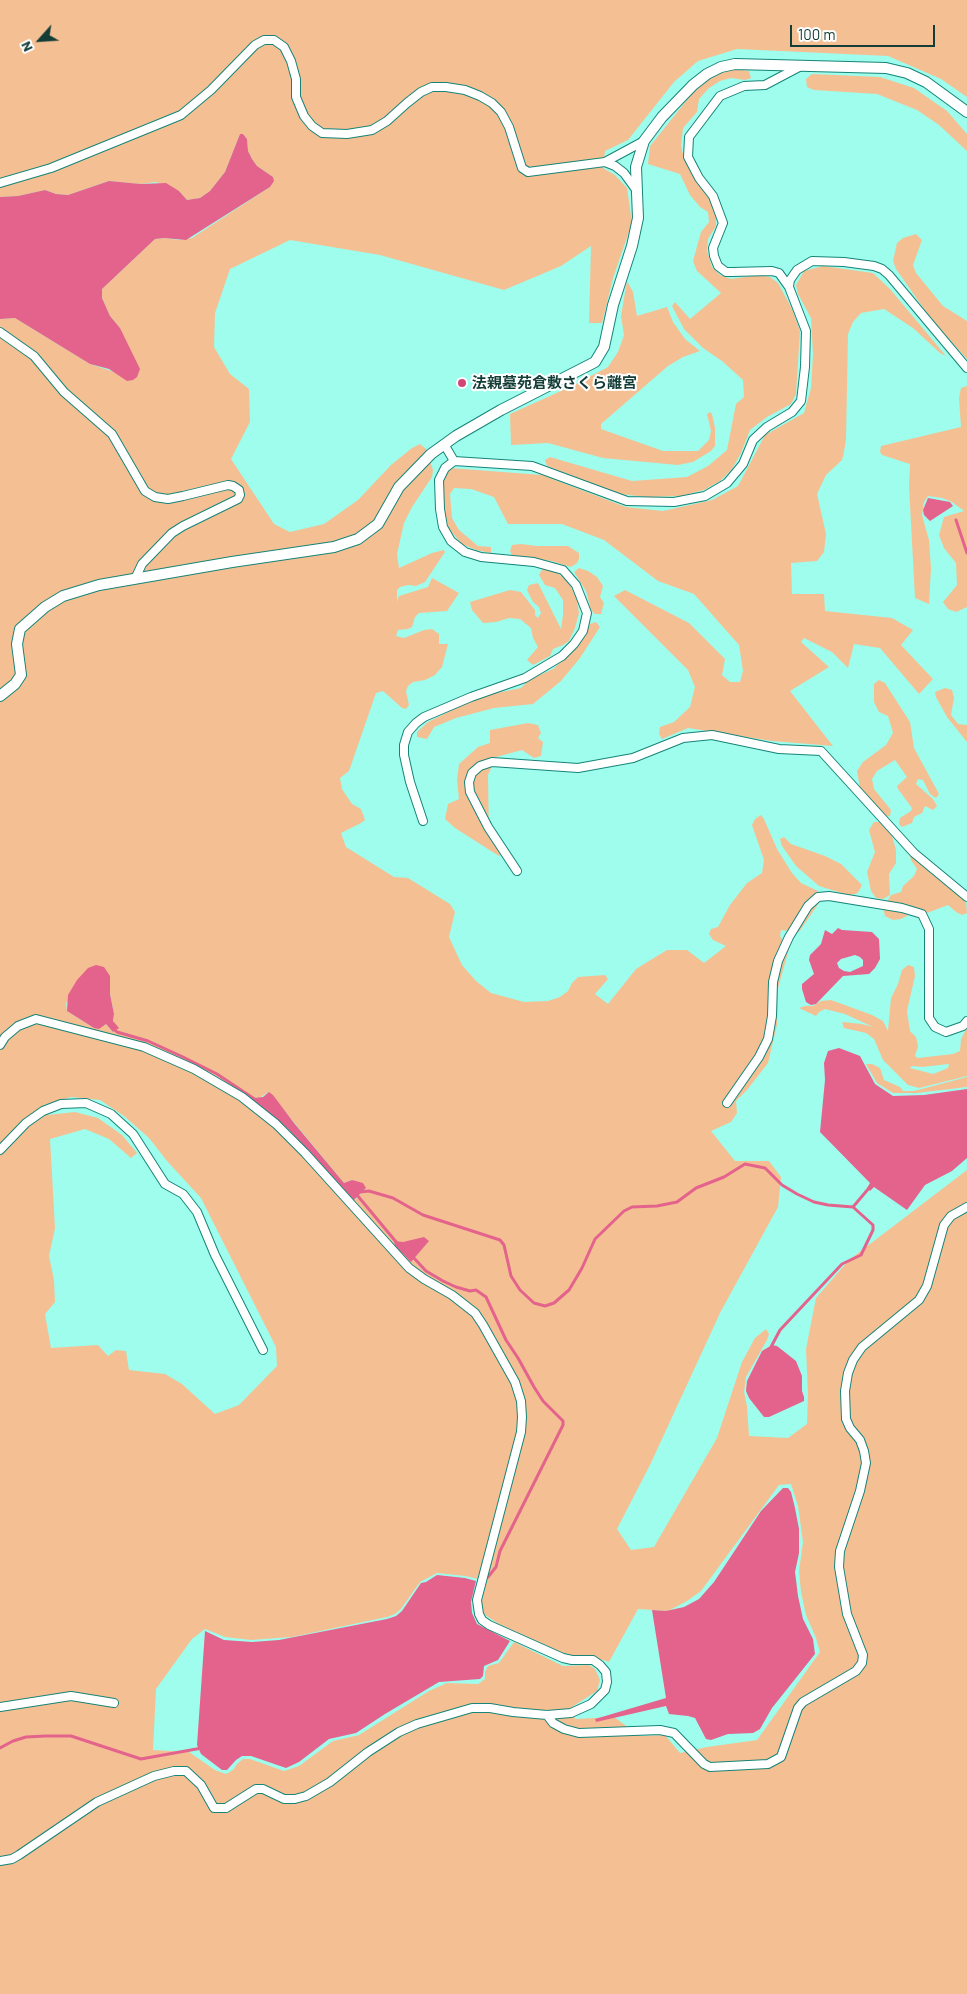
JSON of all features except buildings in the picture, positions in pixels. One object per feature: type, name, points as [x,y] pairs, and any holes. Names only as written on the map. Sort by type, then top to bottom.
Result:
[{"type":"street","points":[[0,183],[51,168],[181,115],[211,90],[255,45],[264,40],[274,40],[284,47],[291,61],[296,79],[296,97],[304,116],[312,126],[322,133],[347,134],[372,130],[387,121],[421,92],[432,87],[446,87],[465,90],[480,96],[492,103],[501,112],[509,127],[522,168],[528,172],[605,162],[644,141]]},
{"type":"street","points":[[0,696],[15,684],[20,675],[17,644],[20,629],[44,608],[64,596],[84,589],[135,579],[334,547],[358,539],[378,524],[399,488],[425,459],[444,444],[501,410],[595,362],[604,347],[613,304],[632,246],[638,218],[636,167],[644,141],[662,117],[693,85],[707,74],[721,67],[735,64],[805,64],[886,68],[907,73],[926,82],[967,112]]},
{"type":"street","points":[[423,821],[410,782],[404,756],[406,739],[416,723],[424,717],[471,697],[525,678],[555,660],[574,644],[583,631],[587,612],[576,585],[563,570],[534,562],[480,557],[465,552],[451,541],[443,527],[440,509],[439,480],[445,468],[454,461],[532,466],[626,501],[674,502],[705,496],[727,483],[743,464],[753,440],[767,427],[792,412],[801,401],[805,368],[806,330],[789,287],[780,273],[772,271],[726,272],[718,266],[714,256],[714,248],[723,223],[713,196],[699,178],[688,157],[689,137],[720,96],[744,86],[765,85],[805,64]]},
{"type":"street","points":[[605,162],[615,166],[624,173],[637,191]]},
{"type":"street","points":[[789,287],[790,280],[797,270],[812,261],[844,262],[874,266],[882,269],[890,275],[967,368]]},
{"type":"street","points":[[0,332],[34,356],[64,392],[112,434],[145,491],[155,498],[168,499],[228,485],[237,487],[239,490],[240,495],[238,499],[172,533],[142,564],[135,579]]},
{"type":"street","points":[[444,444],[454,461]]},
{"type":"street","points":[[517,871],[488,827],[470,792],[469,782],[472,773],[480,766],[492,762],[578,768],[632,758],[683,738],[712,735],[779,749],[821,752],[914,853],[967,897]]},
{"type":"street","points":[[727,1103],[759,1057],[768,1039],[772,1016],[773,982],[778,961],[789,937],[808,906],[818,897],[829,896],[902,908],[922,914],[929,929],[929,1018],[935,1027],[946,1032],[963,1026],[967,1022]]},
{"type":"street","points":[[0,1045],[6,1036],[18,1026],[36,1019],[144,1047],[194,1069],[242,1097],[276,1124],[305,1153],[409,1268],[475,1313],[484,1325],[515,1382],[521,1401],[522,1417],[517,1449],[477,1600],[479,1614],[482,1620],[489,1625],[563,1658],[593,1660],[606,1672],[607,1682],[605,1690],[591,1704],[571,1713],[547,1715],[490,1708],[472,1708],[417,1724],[399,1732],[368,1752],[330,1782],[306,1796],[295,1799],[284,1798],[263,1789],[256,1789],[226,1808],[214,1808],[201,1785],[186,1771],[174,1771],[154,1776],[97,1802],[20,1855],[12,1859],[0,1860]]},
{"type":"street","points":[[0,1150],[26,1123],[43,1111],[62,1104],[86,1103],[111,1114],[133,1134],[164,1184],[183,1194],[197,1212],[215,1255],[262,1350]]},
{"type":"street","points":[[547,1715],[553,1723],[564,1729],[579,1733],[660,1730],[674,1733],[704,1764],[710,1766],[768,1764],[782,1757],[798,1708],[803,1702],[856,1671],[862,1663],[863,1655],[847,1614],[839,1567],[840,1552],[860,1491],[866,1463],[860,1440],[850,1428],[846,1419],[845,1391],[848,1373],[853,1360],[862,1347],[919,1300],[927,1286],[944,1225],[951,1216],[967,1207]]},
{"type":"street","points":[[0,1707],[71,1696],[114,1703]]},
{"type":"shaded area","points":[[0,0],[967,0],[967,97],[941,79],[888,56],[737,49],[698,61],[674,82],[628,140],[605,151],[603,168],[615,175],[627,188],[632,223],[613,278],[602,323],[589,323],[591,246],[561,266],[504,290],[380,255],[290,240],[230,269],[215,313],[214,347],[230,374],[249,389],[250,422],[231,459],[274,524],[290,532],[324,524],[358,500],[391,465],[412,448],[420,444],[426,449],[433,470],[432,477],[404,523],[397,554],[399,568],[432,553],[444,550],[445,552],[425,582],[416,586],[400,587],[397,590],[397,602],[399,596],[428,587],[432,578],[459,593],[447,611],[419,613],[415,617],[412,627],[398,630],[396,636],[404,638],[432,629],[439,634],[439,644],[448,644],[442,667],[435,675],[425,680],[413,682],[408,686],[406,691],[409,705],[406,709],[402,708],[383,691],[376,693],[349,771],[340,778],[342,789],[352,804],[361,809],[365,820],[341,833],[346,847],[394,877],[408,878],[450,904],[455,912],[449,937],[462,965],[476,981],[491,993],[524,1002],[548,1001],[560,997],[568,991],[578,977],[605,975],[608,979],[595,994],[608,1004],[636,969],[667,950],[687,950],[704,963],[726,946],[713,940],[709,934],[711,929],[718,927],[730,905],[747,883],[762,873],[764,860],[752,825],[755,819],[761,815],[777,849],[792,873],[801,883],[818,891],[819,903],[799,932],[781,930],[780,936],[789,949],[778,988],[777,1025],[768,1063],[736,1101],[737,1113],[731,1122],[711,1131],[735,1161],[769,1161],[781,1177],[778,1207],[721,1311],[650,1465],[617,1529],[631,1550],[654,1547],[717,1438],[742,1362],[755,1338],[766,1329],[769,1334],[767,1340],[746,1377],[744,1392],[749,1436],[788,1438],[807,1424],[806,1349],[816,1298],[849,1260],[967,1170],[967,1994],[0,1994],[0,319],[15,318],[90,364],[117,373],[120,328],[110,316],[102,298],[102,289],[155,239],[179,240],[192,238],[270,187],[273,177],[257,166],[248,151],[247,139],[243,134],[240,134],[225,172],[210,191],[200,198],[187,200],[179,191],[156,182],[141,184],[109,181],[68,195],[56,194],[45,190],[18,196],[0,197]],"holes":[[[110,976],[110,994],[114,1014],[113,1032],[106,1024],[94,1028],[67,1011],[66,1003]],[[269,1092],[344,1183],[352,1180],[366,1188],[355,1200],[309,1150],[263,1108],[259,1098]],[[71,1097],[100,1100],[124,1116],[149,1138],[201,1198],[276,1347],[277,1366],[239,1405],[215,1414],[182,1384],[165,1374],[129,1370],[126,1351],[116,1350],[108,1356],[98,1345],[51,1348],[45,1314],[55,1302],[54,1280],[49,1256],[55,1228],[50,1139],[85,1129],[109,1139],[131,1158],[137,1153],[122,1135],[98,1118],[75,1112],[47,1115],[44,1105]],[[791,1484],[798,1506],[803,1542],[799,1571],[801,1592],[806,1615],[820,1652],[757,1740],[680,1753],[665,1735],[640,1736],[614,1717],[575,1719],[572,1707],[597,1691],[600,1680],[595,1669],[589,1665],[563,1666],[514,1642],[499,1663],[488,1666],[485,1672],[485,1679],[478,1684],[447,1683],[429,1691],[359,1735],[333,1741],[299,1766],[284,1771],[250,1759],[243,1759],[233,1770],[226,1774],[215,1770],[189,1752],[153,1750],[156,1689],[192,1639],[205,1629],[225,1637],[251,1640],[292,1637],[387,1617],[401,1609],[420,1582],[437,1573],[487,1581],[481,1605],[485,1615],[499,1624],[567,1655],[591,1656],[609,1662],[638,1609],[668,1611],[701,1591],[779,1485]]]},
{"type":"shaded area","points":[[733,69],[749,71],[751,78],[745,80],[731,78],[720,81],[709,88],[699,99],[697,112],[683,128],[681,146],[684,158],[712,203],[716,215],[716,226],[708,239],[707,251],[712,267],[720,275],[731,279],[759,275],[770,277],[778,283],[792,309],[800,331],[796,394],[791,404],[767,417],[750,430],[732,469],[720,481],[704,490],[681,496],[647,497],[619,494],[547,466],[545,460],[550,457],[632,481],[687,477],[708,466],[727,450],[736,404],[744,397],[743,380],[722,361],[703,348],[684,329],[672,306],[675,302],[690,319],[721,293],[697,271],[693,261],[701,232],[709,222],[708,212],[700,207],[690,195],[680,174],[648,164],[650,146],[691,95],[711,76]]},
{"type":"shaded area","points":[[812,74],[880,77],[914,88],[947,111],[967,134],[967,151],[939,125],[917,110],[877,94],[814,90],[807,87],[806,79]]},
{"type":"shaded area","points":[[240,134],[243,134],[247,139],[248,151],[257,166],[273,177],[274,181],[270,187],[186,240],[155,239],[102,289],[102,298],[110,316],[120,328],[140,369],[137,377],[127,381],[109,369],[90,364],[15,318],[0,319],[0,197],[18,196],[45,190],[56,194],[68,195],[109,181],[141,184],[166,183],[179,191],[187,200],[200,198],[210,191],[225,172]]},
{"type":"shaded area","points":[[916,234],[922,240],[913,265],[916,273],[943,306],[967,321],[967,359],[931,319],[896,269],[893,261],[897,243],[903,238]]},
{"type":"shaded area","points":[[823,266],[873,273],[890,289],[946,356],[940,353],[913,328],[884,309],[861,313],[853,322],[848,334],[846,439],[844,452],[842,460],[826,475],[817,494],[826,534],[824,552],[817,561],[791,563],[792,594],[824,594],[825,611],[892,618],[913,630],[901,645],[933,679],[919,694],[880,648],[854,644],[848,668],[832,652],[804,638],[801,642],[829,667],[790,691],[833,746],[772,741],[688,728],[662,739],[659,734],[660,727],[674,722],[690,707],[695,687],[688,670],[614,596],[625,590],[689,623],[725,659],[722,675],[730,682],[740,682],[743,671],[739,645],[694,594],[658,581],[604,540],[562,524],[508,524],[494,497],[471,489],[454,488],[450,494],[452,518],[459,530],[478,546],[491,547],[491,553],[476,550],[462,544],[449,529],[443,506],[444,479],[450,468],[542,475],[626,507],[663,511],[712,500],[738,486],[765,435],[804,413],[811,388],[813,354],[811,318],[798,294],[796,285],[804,271]]},
{"type":"shaded area","points":[[627,281],[633,292],[637,316],[667,307],[673,322],[685,339],[700,351],[683,357],[668,366],[601,424],[601,429],[663,451],[698,451],[709,440],[711,431],[707,414],[710,412],[715,428],[715,446],[711,451],[693,462],[678,465],[603,458],[548,443],[511,445],[510,414],[572,386],[608,367],[618,352],[624,335],[621,316]]},
{"type":"shaded area","points":[[967,386],[967,607],[956,612],[948,609],[943,602],[957,585],[956,563],[944,548],[939,535],[944,517],[964,511],[952,502],[942,498],[928,496],[924,502],[922,515],[929,540],[931,568],[929,604],[915,598],[909,486],[910,464],[882,455],[880,452],[881,446],[961,427],[959,398],[961,388]]},
{"type":"shaded area","points":[[928,498],[950,502],[953,506],[930,521],[924,515],[923,510]]},
{"type":"shaded area","points":[[512,545],[568,546],[579,553],[579,559],[571,567],[551,561],[512,555],[510,551]]},
{"type":"shaded area","points":[[543,568],[552,569],[564,578],[577,600],[579,613],[569,641],[553,649],[550,656],[533,665],[527,660],[538,647],[533,638],[531,628],[520,619],[509,618],[483,623],[472,610],[470,602],[510,590],[521,592],[535,610],[535,615],[538,618],[541,613],[539,607],[533,602],[527,590],[529,585],[538,583],[561,629],[563,600],[555,588],[545,585],[539,575]]},
{"type":"shaded area","points":[[579,568],[597,577],[603,586],[600,597],[604,603],[601,614],[595,614],[591,610],[586,591],[574,572]]},
{"type":"shaded area","points":[[596,622],[600,627],[580,658],[561,681],[533,704],[494,708],[456,718],[434,727],[427,739],[417,737],[417,732],[428,722],[466,703],[487,695],[521,688],[529,680],[553,669],[572,652],[590,624]]},
{"type":"shaded area","points":[[879,680],[885,683],[910,722],[914,748],[939,794],[936,798],[930,794],[923,780],[918,779],[916,784],[933,799],[937,806],[933,810],[925,806],[922,813],[914,817],[912,823],[902,827],[899,824],[900,818],[911,811],[912,808],[898,789],[897,786],[907,777],[895,760],[877,771],[872,779],[874,789],[891,810],[890,816],[886,817],[860,788],[857,771],[863,762],[886,745],[893,733],[888,716],[879,712],[874,702],[874,684]]},
{"type":"shaded area","points":[[945,688],[952,690],[954,698],[951,715],[958,724],[967,725],[967,742],[947,717],[936,697],[935,692]]},
{"type":"shaded area","points":[[528,723],[538,725],[541,733],[538,738],[543,742],[541,756],[534,758],[522,750],[496,757],[488,775],[489,835],[501,851],[499,856],[455,828],[445,819],[448,804],[459,799],[457,780],[459,764],[478,747],[490,743],[490,730]]},
{"type":"shaded area","points":[[874,822],[880,822],[892,836],[896,850],[896,863],[889,874],[890,895],[883,899],[876,898],[871,891],[867,872],[875,852],[869,830]]},
{"type":"shaded area","points":[[784,837],[791,844],[841,864],[862,885],[859,891],[856,894],[848,895],[819,886],[796,866],[782,846],[780,839]]},
{"type":"shaded area","points":[[912,854],[966,902],[967,913],[962,915],[948,905],[927,913],[920,909],[901,919],[893,920],[885,916],[883,908],[891,895],[901,892],[903,886],[914,876],[917,869],[911,860],[910,856]]},
{"type":"shaded area","points":[[838,928],[842,930],[872,932],[879,939],[880,959],[869,974],[843,976],[816,1004],[811,1005],[806,1002],[802,989],[802,984],[814,974],[809,960],[810,955],[821,944],[825,930],[832,934]],"holes":[[[855,955],[863,960],[863,966],[850,972],[839,968],[837,963],[841,959]]]},
{"type":"shaded area","points":[[96,965],[104,967],[110,976],[113,1021],[119,1028],[113,1032],[106,1024],[99,1029],[94,1028],[67,1011],[68,995],[77,980],[88,968]]},
{"type":"shaded area","points":[[908,965],[914,967],[915,976],[907,1011],[910,1031],[916,1037],[918,1046],[915,1056],[918,1058],[953,1054],[960,1051],[961,1039],[967,1028],[967,1076],[919,1088],[908,1085],[883,1060],[874,1039],[866,1033],[844,1028],[842,1022],[873,1027],[845,1014],[825,1009],[816,1016],[799,1008],[831,1000],[872,1015],[883,1021],[888,1031],[891,998],[902,970]],"holes":[[[949,1064],[948,1068],[933,1074],[910,1068],[912,1066],[922,1067]]]},
{"type":"shaded area","points":[[839,1048],[860,1056],[875,1084],[893,1096],[924,1095],[967,1089],[967,1158],[952,1171],[925,1185],[907,1210],[874,1187],[870,1191],[867,1188],[870,1183],[820,1132],[825,1080],[824,1063],[828,1051]]},
{"type":"shaded area","points":[[866,1064],[872,1064],[880,1068],[884,1080],[900,1087],[903,1091],[914,1091],[967,1077],[967,1087],[917,1093],[893,1093],[877,1083]]},
{"type":"shaded area","points":[[269,1092],[344,1183],[352,1180],[363,1183],[366,1188],[354,1200],[288,1129],[253,1100],[263,1097]]},
{"type":"shaded area","points":[[424,1237],[429,1241],[411,1262],[395,1246],[394,1241],[403,1242]]},
{"type":"shaded area","points":[[772,1345],[777,1346],[796,1361],[802,1376],[804,1401],[769,1417],[764,1417],[749,1398],[746,1391],[747,1381],[762,1351]]},
{"type":"shaded area","points":[[783,1488],[788,1488],[791,1492],[795,1508],[799,1529],[799,1553],[795,1572],[798,1596],[803,1619],[813,1639],[815,1654],[772,1708],[760,1729],[753,1733],[728,1734],[711,1740],[706,1739],[695,1718],[669,1714],[666,1706],[596,1722],[595,1719],[666,1698],[652,1610],[666,1611],[684,1607],[699,1599],[714,1582],[761,1511]]},
{"type":"shaded area","points":[[437,1575],[476,1581],[471,1602],[472,1613],[477,1624],[510,1641],[498,1660],[484,1666],[483,1676],[480,1679],[439,1682],[356,1733],[329,1739],[299,1762],[286,1768],[251,1756],[242,1756],[227,1770],[222,1770],[201,1754],[197,1745],[205,1631],[224,1640],[252,1642],[279,1640],[387,1619],[396,1616],[402,1611],[421,1583]]},
{"type":"waterway","points":[[956,520],[967,553]]},
{"type":"waterway","points":[[113,1028],[117,1032],[148,1041],[217,1074],[256,1100]]},
{"type":"waterway","points":[[360,1192],[369,1191],[393,1198],[423,1215],[500,1240],[504,1245],[511,1276],[520,1290],[534,1303],[545,1306],[554,1303],[569,1290],[582,1268],[595,1239],[624,1211],[632,1207],[657,1206],[677,1202],[696,1188],[724,1177],[745,1164],[765,1168],[782,1185],[797,1194],[814,1202],[853,1207],[873,1225],[873,1230],[861,1255],[842,1264],[780,1330],[771,1347]]},
{"type":"waterway","points":[[853,1207],[869,1188]]},
{"type":"waterway","points":[[357,1195],[397,1243]]},
{"type":"waterway","points":[[413,1257],[426,1271],[443,1281],[470,1291],[476,1290],[486,1297],[506,1340],[534,1387],[543,1401],[563,1421],[563,1425],[500,1551],[496,1567],[488,1577]]},
{"type":"waterway","points":[[0,1748],[26,1737],[45,1736],[71,1736],[141,1759],[202,1748]]},
{"type":"place","name":"法親墓苑倉敷さくら離宮","points":[[462,383]]}]
